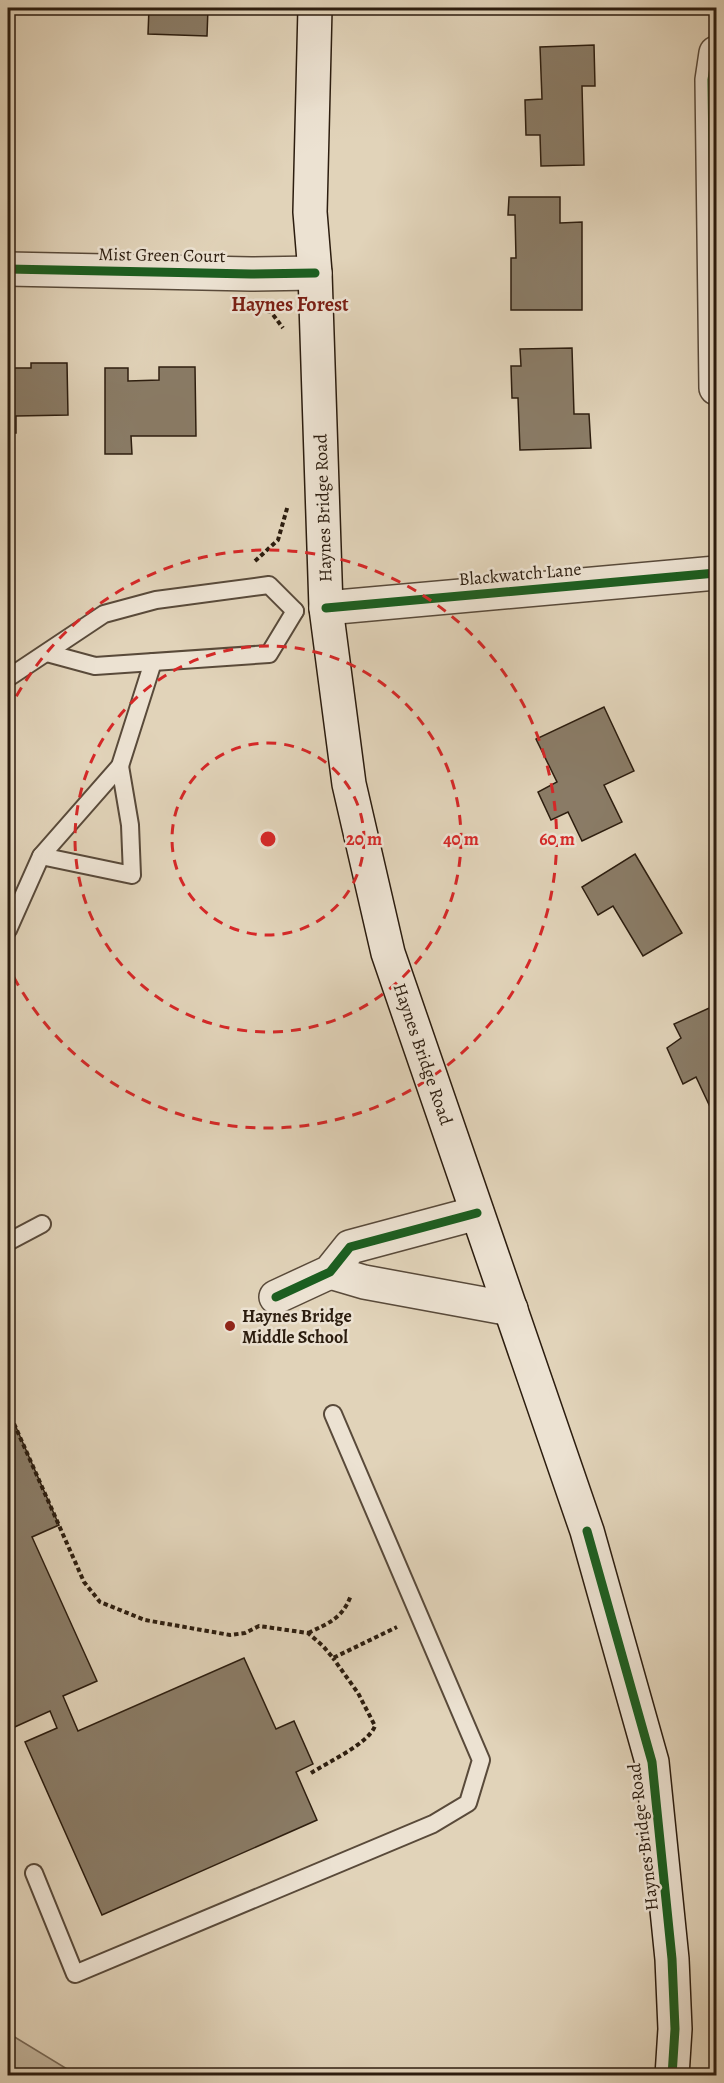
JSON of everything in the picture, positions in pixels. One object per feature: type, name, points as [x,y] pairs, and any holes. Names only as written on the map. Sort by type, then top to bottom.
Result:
[{"type":"main road","name":"Haynes Bridge Road","points":[[315,8],[310,212],[315,273],[310,610],[388,953],[587,1531],[652,1762],[672,1959],[675,2029],[672,2076]]},
{"type":"main road","points":[[717,53],[712,80],[717,388]]},
{"type":"main road","name":"Mist Green Court","points":[[8,268],[250,274],[315,273]]},
{"type":"main road","name":"Blackwatch Lane","points":[[310,610],[717,573]]},
{"type":"main road","points":[[276,1297],[330,1272],[350,1247],[477,1213]]},
{"type":"main road","points":[[330,1272],[364,1282],[511,1309]]},
{"type":"lane","points":[[8,678],[104,614],[156,600],[269,585],[310,610],[269,654],[95,666],[47,653]]},
{"type":"lane","points":[[8,930],[41,856],[120,765],[153,662]]},
{"type":"lane","points":[[41,856],[132,875],[130,825],[120,765]]},
{"type":"lane","points":[[8,1242],[42,1224]]},
{"type":"lane","points":[[34,1873],[75,1974],[433,1824],[468,1803],[481,1760],[333,1414]]},
{"type":"path","points":[[251,306],[271,312],[287,335]]},
{"type":"path","points":[[251,563],[260,558],[278,540],[288,504]]},
{"type":"path","points":[[8,1410],[84,1582],[100,1602],[145,1620],[230,1635],[245,1633],[260,1626],[308,1633],[323,1646],[358,1693],[375,1726],[372,1733],[362,1741],[311,1773]]},
{"type":"path","points":[[308,1633],[334,1620],[347,1607],[351,1595]]},
{"type":"path","points":[[333,1658],[403,1624]]},
{"type":"shaded area","points":[[8,2033],[77,2075],[8,2075]]},
{"type":"building","points":[[149,8],[208,8],[207,36],[148,34]]},
{"type":"building","points":[[557,8],[592,8],[591,14]]},
{"type":"building","points":[[594,45],[595,86],[582,86],[584,165],[541,166],[540,135],[526,135],[525,100],[542,99],[540,47]]},
{"type":"building","points":[[509,197],[560,197],[560,223],[582,222],[582,310],[511,310],[511,258],[516,258],[515,215],[508,215]]},
{"type":"building","points":[[572,348],[574,414],[589,414],[591,448],[520,450],[518,398],[512,398],[511,366],[521,366],[520,349]]},
{"type":"building","points":[[31,363],[67,363],[68,415],[16,416],[16,433],[8,433],[8,368],[31,368]]},
{"type":"building","points":[[159,367],[195,367],[196,436],[131,436],[132,454],[105,454],[105,368],[128,368],[128,381],[159,380]]},
{"type":"building","points":[[604,707],[634,771],[604,785],[622,822],[582,841],[568,812],[551,820],[538,792],[557,782],[536,739]]},
{"type":"building","points":[[635,854],[682,933],[643,956],[613,906],[598,915],[582,887]]},
{"type":"building","points":[[716,1005],[716,1109],[712,1111],[696,1077],[683,1084],[667,1048],[681,1038],[674,1024]]},
{"type":"building","points":[[8,1409],[59,1525],[32,1537],[97,1681],[63,1696],[78,1731],[244,1658],[276,1729],[294,1721],[313,1764],[296,1772],[317,1820],[102,1915],[25,1742],[57,1728],[50,1711],[8,1730]]},
{"type":"cycle path","points":[[716,53],[712,80],[716,388]]},
{"type":"cycle path","points":[[8,269],[251,274],[315,273]]},
{"type":"cycle path","points":[[326,608],[716,573]]},
{"type":"cycle path","points":[[276,1297],[330,1272],[350,1247],[477,1213]]},
{"type":"cycle path","points":[[587,1531],[652,1762],[672,1959],[675,2029],[672,2076]]},
{"type":"place","name":"Haynes Bridge Middle School","points":[[230,1326]]},
{"type":"district","name":"Haynes Forest","points":[[290,304]]}]
